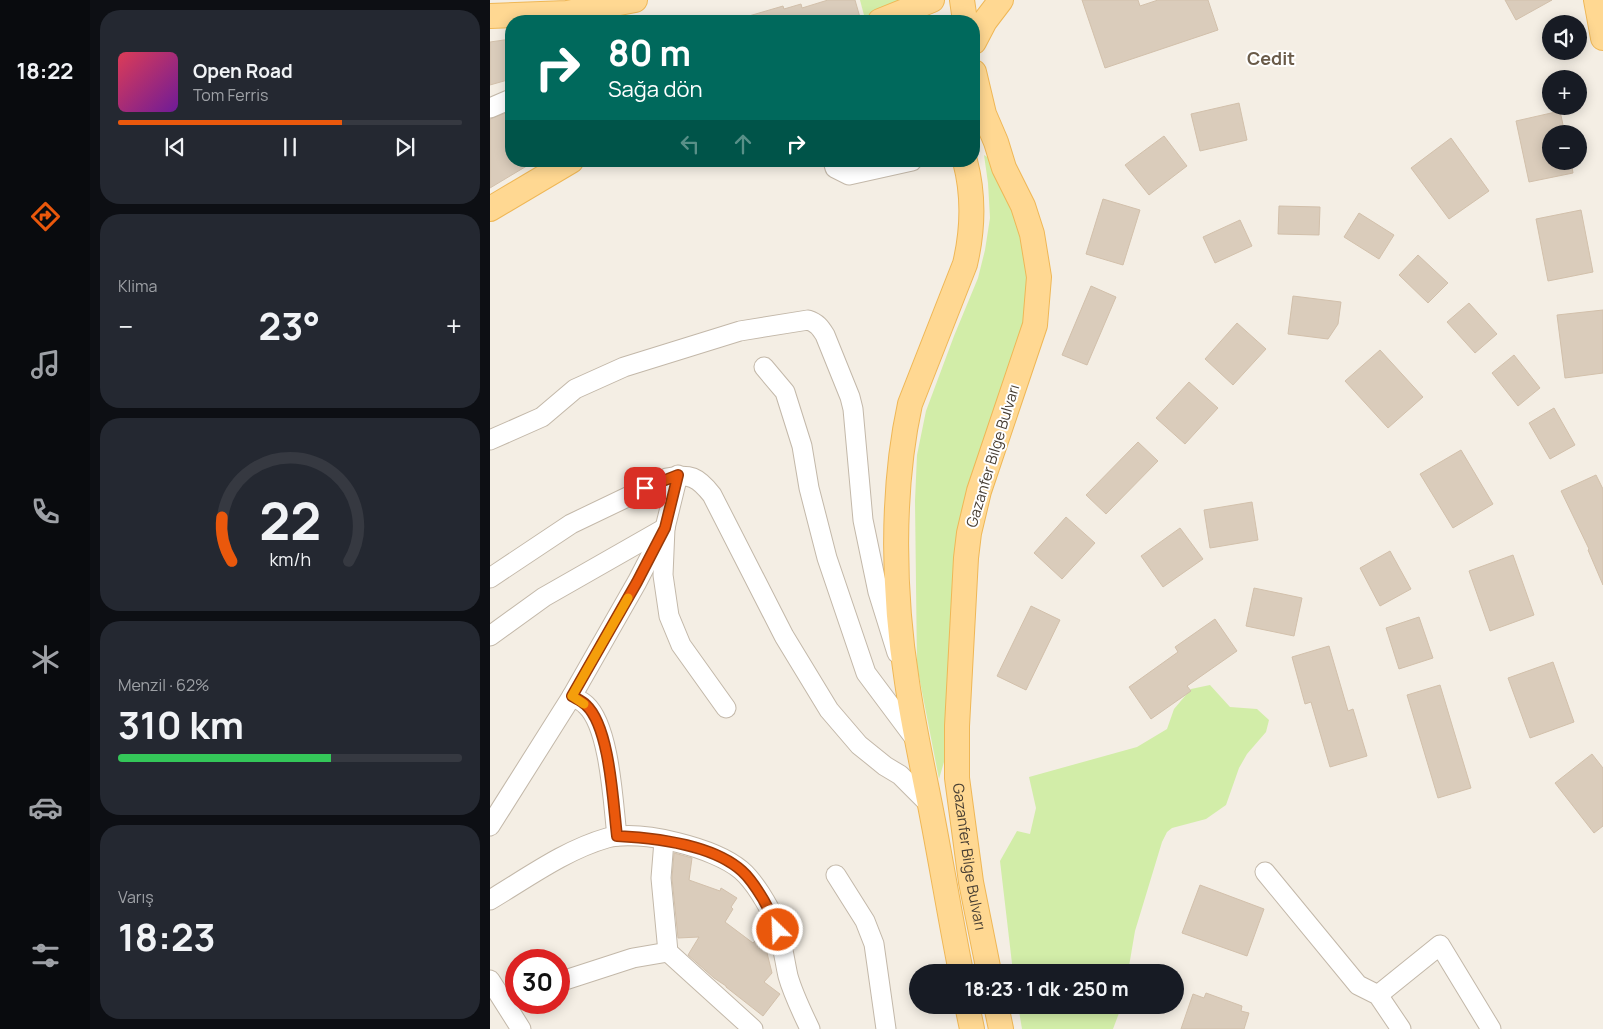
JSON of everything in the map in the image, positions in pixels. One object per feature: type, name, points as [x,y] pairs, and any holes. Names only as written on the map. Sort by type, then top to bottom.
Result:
[{"type":"main road","points":[[490,16],[532,7],[567,13],[634,0]]},
{"type":"main road","points":[[895,15],[932,0],[933,15]]},
{"type":"main road","points":[[962,0],[963,15]]},
{"type":"main road","points":[[980,31],[1000,0]]},
{"type":"main road","points":[[1596,0],[1603,38]]},
{"type":"main road","name":"Gazanfer Bilge Bulvarı","points":[[980,97],[984,114],[996,142],[1004,168],[1023,206],[1032,234],[1039,277],[1035,325],[979,491],[969,533],[966,558],[958,689],[957,778],[971,882],[987,964]]},
{"type":"main road","points":[[490,209],[561,167]]},
{"type":"main road","name":"Gazanfer Bilge Bulvarı","points":[[960,964],[930,805],[916,742],[906,681],[897,561],[898,484],[910,404],[965,264],[969,247],[972,208],[966,167]]},
{"type":"main road","points":[[969,1014],[972,1029]]},
{"type":"main road","points":[[998,1014],[1001,1029]]},
{"type":"street","points":[[490,108],[505,102]]},
{"type":"street","points":[[835,167],[849,175],[885,167]]},
{"type":"street","points":[[490,440],[542,417],[575,389],[624,367],[740,331],[808,320],[815,322],[820,326],[825,335],[850,396],[853,409],[863,520],[890,633],[906,681]]},
{"type":"street","points":[[764,367],[785,392],[802,446],[809,488],[827,558],[866,673],[916,742]]},
{"type":"street","points":[[678,475],[665,528],[663,575],[669,616],[681,646],[726,708]]},
{"type":"street","points":[[490,578],[571,524],[656,483],[678,475],[687,475],[694,478],[706,487],[712,495],[784,636],[829,710],[859,745],[900,775],[930,805]]},
{"type":"street","points":[[490,636],[544,597],[665,528]]},
{"type":"street","points":[[490,826],[572,696],[637,582],[665,528]]},
{"type":"street","points":[[873,567],[880,570],[886,569],[897,561]]},
{"type":"street","points":[[572,696],[585,704],[589,709],[600,732],[607,756],[617,836]]},
{"type":"street","points":[[490,900],[576,849],[617,836],[664,840],[703,850],[729,862],[742,871],[755,886],[775,920],[789,979],[810,1029]]},
{"type":"street","points":[[664,840],[661,878],[668,952],[753,1029]]},
{"type":"street","points":[[1265,872],[1358,985],[1378,995],[1401,1029]]},
{"type":"street","points":[[836,875],[865,920],[874,944],[886,1029]]},
{"type":"street","points":[[1378,995],[1440,945],[1491,1029]]},
{"type":"street","points":[[570,978],[633,958],[668,952]]},
{"type":"street","points":[[490,980],[505,994]]},
{"type":"street","points":[[515,1014],[521,1029]]},
{"type":"green space","points":[[860,0],[912,0],[875,15],[864,15]]},
{"type":"green space","points":[[984,155],[992,160],[1021,229],[1030,279],[1029,316],[969,510],[952,735],[939,779],[917,666],[915,501],[917,455],[926,411],[978,278],[985,250],[990,218]]},
{"type":"green space","points":[[1210,685],[1230,707],[1257,709],[1269,720],[1266,732],[1247,754],[1239,768],[1226,805],[1206,819],[1172,828],[1167,832],[1162,842],[1135,931],[1129,964],[1012,964],[1000,861],[1017,831],[1030,834],[1036,808],[1029,777],[1137,747],[1167,729],[1174,709],[1191,689]]},
{"type":"green space","points":[[1020,1014],[1119,1014],[1113,1029],[1022,1029]]},
{"type":"building","points":[[828,0],[855,0],[859,15],[752,15],[783,6],[784,9],[801,4],[802,8]]},
{"type":"building","points":[[1082,0],[1138,0],[1140,6],[1158,0],[1208,0],[1218,30],[1105,68]]},
{"type":"building","points":[[1505,0],[1552,0],[1516,20]]},
{"type":"building","points":[[505,40],[505,81],[490,85],[490,42]]},
{"type":"building","points":[[1239,103],[1247,140],[1200,151],[1191,114]]},
{"type":"building","points":[[505,113],[505,167],[525,167],[490,188],[490,119]]},
{"type":"building","points":[[1542,115],[1561,115],[1563,125],[1542,125],[1542,170],[1572,170],[1573,173],[1529,182],[1516,121]]},
{"type":"building","points":[[1164,136],[1187,166],[1149,195],[1125,165]]},
{"type":"building","points":[[1451,138],[1489,191],[1449,219],[1411,168]]},
{"type":"building","points":[[1103,199],[1140,210],[1123,265],[1086,254]]},
{"type":"building","points":[[1279,206],[1320,207],[1319,235],[1278,234]]},
{"type":"building","points":[[1581,210],[1593,272],[1548,281],[1536,219]]},
{"type":"building","points":[[1359,213],[1394,235],[1379,259],[1344,237]]},
{"type":"building","points":[[1240,220],[1252,246],[1215,263],[1203,237]]},
{"type":"building","points":[[1418,255],[1448,283],[1428,303],[1399,275]]},
{"type":"building","points":[[1091,286],[1116,297],[1087,365],[1062,355]]},
{"type":"building","points":[[1293,296],[1341,302],[1338,324],[1328,339],[1288,334]]},
{"type":"building","points":[[1469,303],[1497,334],[1475,353],[1447,322]]},
{"type":"building","points":[[1603,310],[1603,373],[1565,378],[1557,315]]},
{"type":"building","points":[[1237,323],[1266,349],[1233,385],[1205,359]]},
{"type":"building","points":[[1380,350],[1423,397],[1388,428],[1345,381]]},
{"type":"building","points":[[1514,355],[1540,388],[1518,406],[1492,373]]},
{"type":"building","points":[[1189,382],[1218,408],[1185,444],[1156,418]]},
{"type":"building","points":[[1554,408],[1575,445],[1550,459],[1529,423]]},
{"type":"building","points":[[1138,442],[1158,461],[1106,514],[1086,495]]},
{"type":"building","points":[[1461,450],[1493,504],[1453,528],[1420,474]]},
{"type":"building","points":[[1596,475],[1603,489],[1603,585],[1589,549],[1561,491]]},
{"type":"building","points":[[1252,502],[1258,540],[1210,548],[1204,510]]},
{"type":"building","points":[[1066,517],[1095,543],[1062,579],[1034,553]]},
{"type":"building","points":[[1180,528],[1203,559],[1163,587],[1141,556]]},
{"type":"building","points":[[1390,551],[1411,589],[1380,606],[1360,568]]},
{"type":"building","points":[[1513,555],[1534,615],[1490,631],[1469,571]]},
{"type":"building","points":[[1254,588],[1302,598],[1294,636],[1246,626]]},
{"type":"building","points":[[1031,606],[1060,620],[1026,690],[997,676]]},
{"type":"building","points":[[1419,617],[1433,658],[1399,669],[1386,628]]},
{"type":"building","points":[[1215,619],[1237,651],[1187,686],[1191,691],[1151,719],[1129,687],[1178,652],[1175,647]]},
{"type":"building","points":[[1329,646],[1348,711],[1353,709],[1367,756],[1330,767],[1311,702],[1305,704],[1292,657]]},
{"type":"building","points":[[1553,662],[1574,722],[1530,738],[1508,678]]},
{"type":"building","points":[[1440,685],[1471,788],[1438,798],[1407,695]]},
{"type":"building","points":[[1592,754],[1603,768],[1603,826],[1594,833],[1555,783]]},
{"type":"building","points":[[674,853],[692,858],[689,880],[720,891],[721,888],[737,898],[725,922],[753,943],[762,933],[772,973],[764,982],[780,994],[763,1016],[688,955],[699,937],[678,938],[672,878]]},
{"type":"building","points":[[1200,885],[1264,909],[1247,956],[1182,933]]},
{"type":"building","points":[[1206,993],[1242,1006],[1241,1011],[1249,1013],[1244,1029],[1181,1029],[1193,994],[1204,998]]},
{"type":"slow traffic","points":[[584,704],[572,696],[628,598]]},
{"type":"district","name":"Cedit","points":[[1271,59]]},
{"type":"route","points":[[645,488],[678,475],[665,528],[637,582],[572,696],[585,704],[589,709],[600,732],[607,756],[617,836],[652,838],[677,843],[703,850],[729,862],[742,871],[755,886],[775,920],[778,930]]}]
